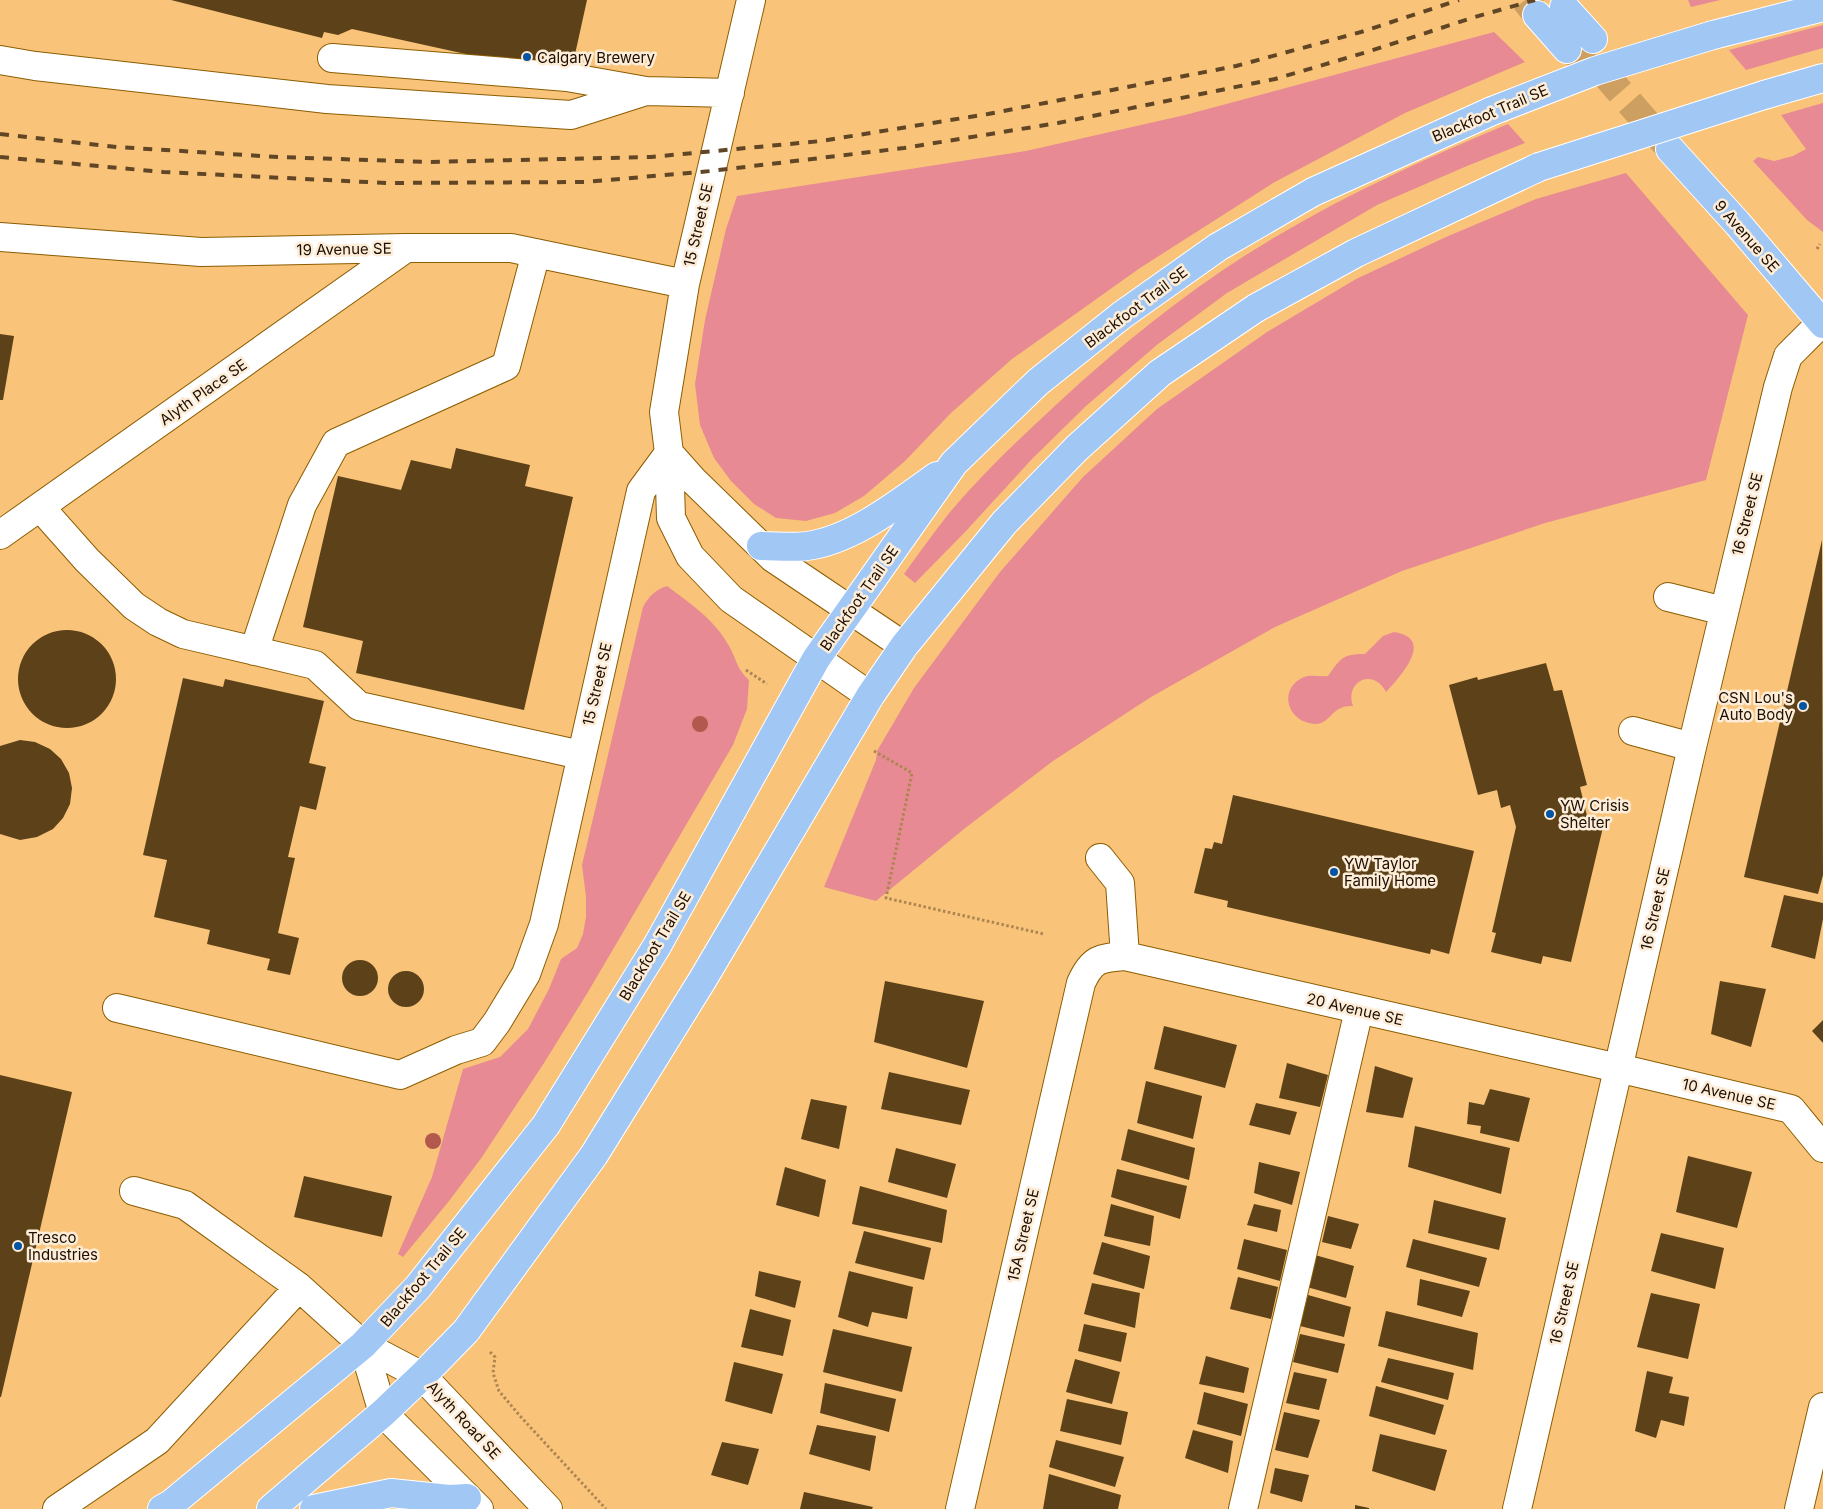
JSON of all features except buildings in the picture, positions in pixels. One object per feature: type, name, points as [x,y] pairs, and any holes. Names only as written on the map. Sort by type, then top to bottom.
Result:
[{"type":"main road","points":[[1564,7],[1593,39]]},
{"type":"main road","name":"Blackfoot Trail SE","points":[[162,1509],[171,1504],[363,1346],[418,1287],[546,1126],[657,946],[816,659],[954,463],[1038,382],[1122,315],[1218,247],[1313,192],[1492,111],[1595,71],[1713,35],[1823,7]]},
{"type":"main road","points":[[1538,15],[1567,49]]},
{"type":"main road","points":[[271,1509],[383,1413],[466,1330],[594,1155],[703,979],[870,696],[904,646],[1004,523],[1077,448],[1160,373],[1256,308],[1356,253],[1539,167],[1823,78]]},
{"type":"main road","name":"9 Avenue SE","points":[[1670,149],[1738,224],[1822,323]]},
{"type":"main road","points":[[761,546],[807,546],[841,536],[883,515],[954,463]]},
{"type":"main road","points":[[314,1509],[391,1493],[449,1499],[473,1504]]},
{"type":"street","name":"15 Street SE","points":[[751,0],[685,284],[664,412],[669,453],[671,518],[690,556],[731,599],[870,696]]},
{"type":"street","points":[[332,58],[567,77],[646,91],[730,93]]},
{"type":"street","points":[[0,60],[35,66],[327,99],[571,115],[646,91]]},
{"type":"street","name":"19 Avenue SE","points":[[0,237],[201,252],[511,248],[685,284]]},
{"type":"street","name":"Alyth Place SE","points":[[0,535],[406,248]]},
{"type":"street","points":[[254,651],[302,505],[336,443],[506,366],[536,253]]},
{"type":"street","name":"16 Street SE","points":[[1517,1509],[1692,747],[1778,387],[1788,356],[1822,323]]},
{"type":"street","name":"15 Street SE","points":[[117,1008],[400,1075],[456,1050],[482,1042],[497,1022],[526,974],[544,924],[641,491],[669,453]]},
{"type":"street","points":[[669,453],[693,480],[774,558],[904,646]]},
{"type":"street","points":[[40,507],[87,560],[134,606],[158,622],[183,634],[315,665],[359,706],[581,755]]},
{"type":"street","points":[[1668,597],[1724,610]]},
{"type":"street","points":[[1633,731],[1692,747]]},
{"type":"street","points":[[1100,858],[1120,883],[1125,956]]},
{"type":"street","name":"20 Avenue SE","points":[[1093,963],[1102,958],[1125,956],[1618,1068]]},
{"type":"street","name":"15A Street SE","points":[[960,1509],[1081,983],[1093,963]]},
{"type":"street","points":[[1244,1509],[1359,1010]]},
{"type":"street","name":"10 Avenue SE","points":[[1618,1068],[1791,1109],[1823,1148]]},
{"type":"street","points":[[134,1191],[184,1204],[299,1287],[363,1346],[383,1413],[473,1504]]},
{"type":"street","points":[[57,1509],[157,1441],[299,1287]]},
{"type":"street","name":"Alyth Road SE","points":[[363,1346],[422,1376],[548,1509]]},
{"type":"street","points":[[1798,1509],[1823,1407]]},
{"type":"path","points":[[1816,249],[1820,244]]},
{"type":"path","points":[[872,749],[912,773],[886,898],[1044,934]]},
{"type":"path","points":[[490,1352],[495,1357],[493,1372],[499,1391],[606,1509]]},
{"type":"path","points":[[487,1375],[493,1372]]},
{"type":"shaded area","points":[[1688,0],[1720,0],[1691,7]]},
{"type":"shaded area","points":[[1823,25],[1823,48],[1746,70],[1729,50]]},
{"type":"shaded area","points":[[1494,32],[1525,62],[1405,113],[1273,183],[1140,268],[1012,359],[951,413],[905,461],[864,496],[835,513],[806,521],[776,518],[754,504],[731,481],[714,458],[700,425],[695,384],[705,320],[726,229],[737,196],[1026,151],[1185,115]]},
{"type":"shaded area","points":[[1823,103],[1823,232],[1807,220],[1753,161],[1758,157],[1774,161],[1793,156],[1806,149],[1781,115]]},
{"type":"shaded area","points":[[1508,124],[1525,143],[1377,205],[1227,293],[1158,344],[1086,406],[1032,459],[915,583],[904,574],[950,512],[1002,456],[1109,357],[1191,293],[1277,236],[1333,205],[1420,162]]},
{"type":"shaded area","points":[[1626,173],[1748,315],[1706,480],[1545,523],[1402,571],[1275,627],[1151,697],[1053,761],[964,829],[876,901],[824,887],[876,760],[877,751],[914,688],[1000,572],[1083,477],[1157,409],[1267,332],[1356,279],[1446,237],[1536,199]]},
{"type":"shaded area","points":[[667,586],[702,613],[717,628],[729,646],[739,668],[749,680],[747,709],[733,745],[588,992],[544,1063],[482,1157],[403,1257],[398,1254],[432,1177],[463,1069],[500,1057],[528,1029],[549,989],[561,959],[577,948],[583,934],[586,917],[586,897],[582,865],[643,607],[653,594]]},
{"type":"shaded area","points":[[1394,632],[1406,636],[1412,642],[1414,650],[1406,668],[1386,692],[1374,680],[1367,679],[1361,681],[1356,684],[1353,690],[1351,697],[1353,706],[1344,707],[1326,720],[1316,724],[1298,718],[1292,712],[1288,697],[1290,689],[1296,682],[1307,676],[1328,676],[1343,658],[1351,655],[1365,654],[1383,636]]},
{"type":"tunnel","points":[[1525,0],[1537,15]]},
{"type":"tunnel","points":[[1567,49],[1595,63],[1669,148]]},
{"type":"railway","points":[[0,134],[117,147],[278,157],[428,162],[651,157],[821,141],[988,114],[1236,66],[1361,32],[1459,0]]},
{"type":"railway","points":[[0,157],[163,172],[387,183],[585,182],[711,171],[904,148],[1058,123],[1275,79],[1535,0]]},
{"type":"place","name":"Calgary Brewery","points":[[527,57]]},
{"type":"place","name":"CSN Lou's Auto Body","points":[[1803,706]]},
{"type":"place","name":"YW Crisis Shelter","points":[[1550,814]]},
{"type":"place","name":"YW Taylor Family Home","points":[[1334,872]]},
{"type":"place","name":"Tresco Industries","points":[[18,1246]]}]
